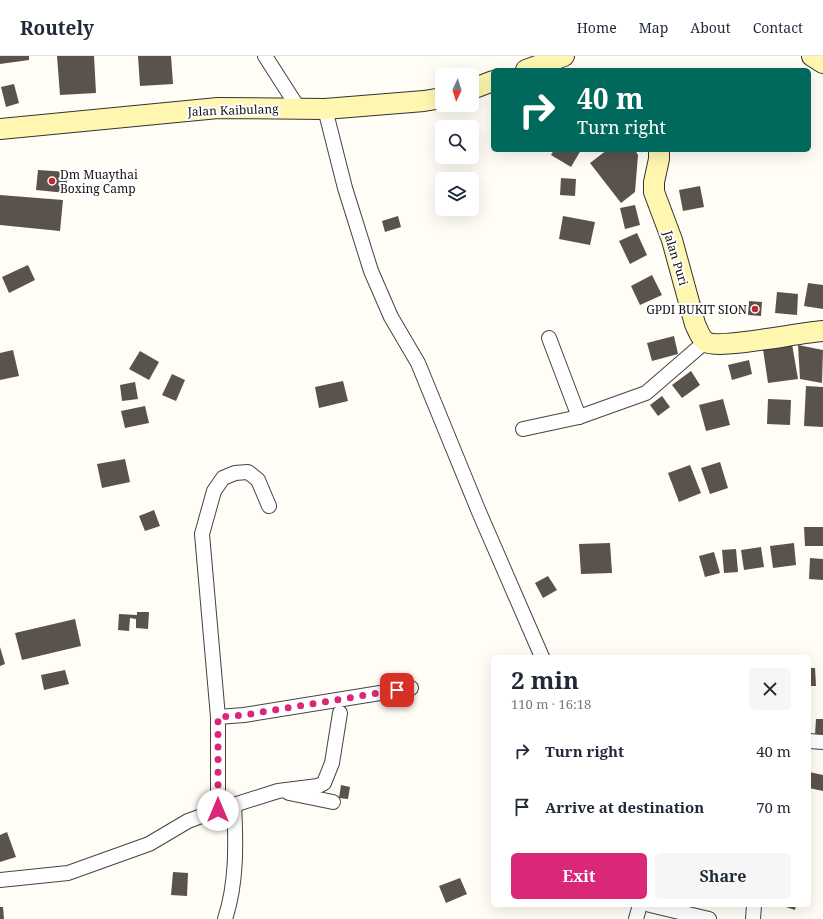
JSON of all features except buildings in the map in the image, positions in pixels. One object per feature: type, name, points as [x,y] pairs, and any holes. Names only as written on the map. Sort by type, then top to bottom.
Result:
[{"type":"street","points":[[265,56],[299,109]]},
{"type":"street","points":[[812,56],[823,63]]},
{"type":"street","points":[[535,68],[558,63]]},
{"type":"street","points":[[479,86],[491,82]]},
{"type":"street","name":"Jalan Kaibulang","points":[[0,129],[218,108],[325,109],[435,99]]},
{"type":"street","points":[[325,109],[345,188],[371,272],[391,317],[418,363],[479,512],[541,655]]},
{"type":"street","name":"Jalan Puri","points":[[659,152],[654,182],[654,192],[672,240],[695,324],[700,336],[705,342]]},
{"type":"street","points":[[523,429],[579,417],[646,393],[705,342],[712,344],[732,344],[823,331]]},
{"type":"street","points":[[550,338],[579,417]]},
{"type":"street","points":[[218,810],[218,717],[202,534],[214,491],[223,478],[235,473],[248,472],[258,480],[269,506]]},
{"type":"street","points":[[218,717],[244,715],[411,688]]},
{"type":"street","points":[[0,880],[68,872],[149,844],[188,821],[218,810],[278,791],[318,786],[324,783],[332,763],[340,713]]},
{"type":"street","points":[[811,741],[823,742]]},
{"type":"street","points":[[278,791],[333,802]]},
{"type":"street","points":[[225,919],[232,881],[236,838],[234,805]]},
{"type":"street","points":[[636,919],[639,907]]},
{"type":"street","points":[[658,907],[709,919]]},
{"type":"street","points":[[753,919],[754,907]]},
{"type":"place","name":"Dm Muaythai Boxing Camp","points":[[52,181]]},
{"type":"place","name":"GPDI BUKIT SION","points":[[755,309]]},
{"type":"route","points":[[218,810],[218,717],[244,715],[397,690]]}]
